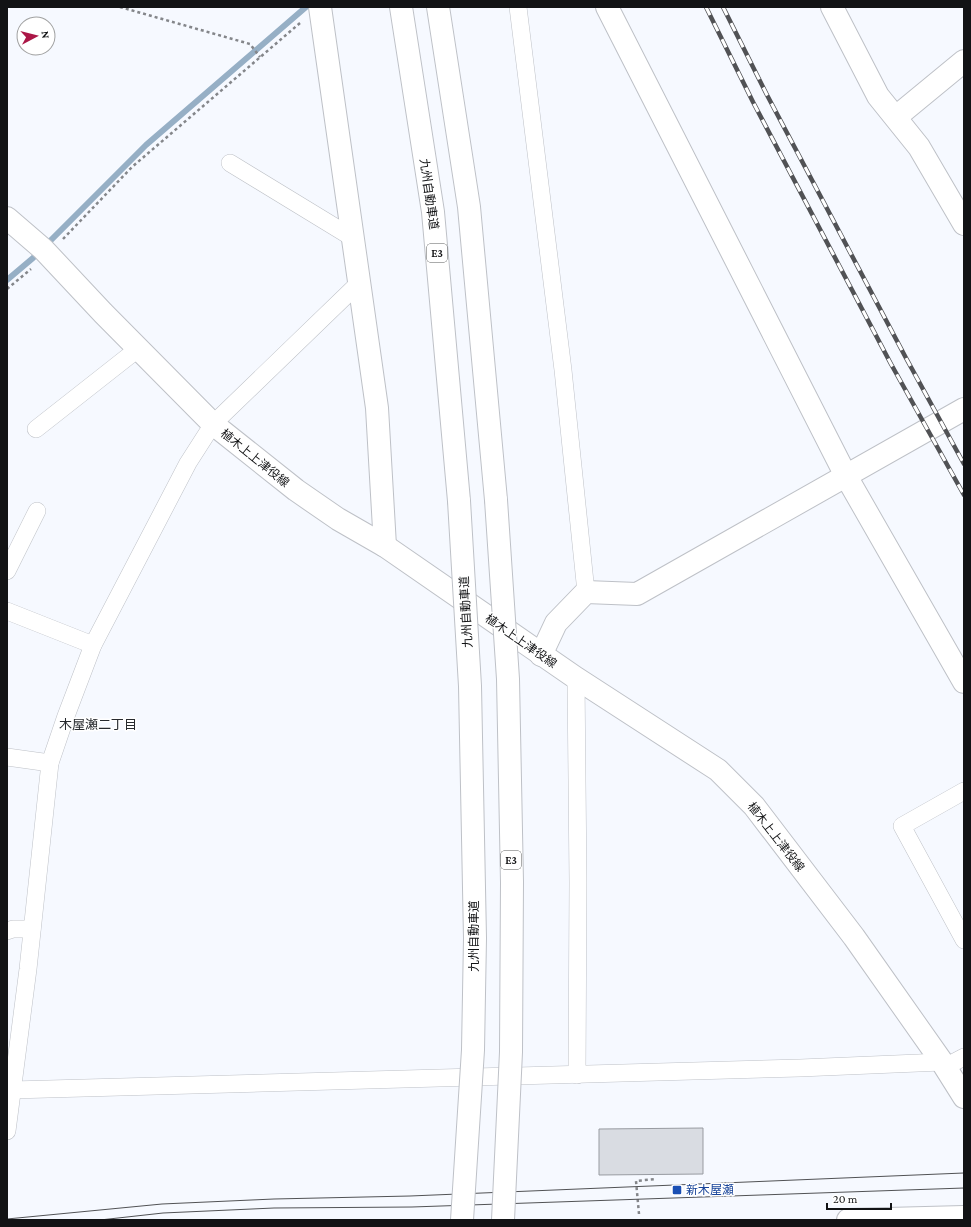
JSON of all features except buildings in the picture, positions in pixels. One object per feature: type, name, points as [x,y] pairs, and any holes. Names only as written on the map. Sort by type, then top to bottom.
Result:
[{"type":"main road","name":"九州自動車道","points":[[401,7],[433,212],[459,501],[470,686],[474,938],[473,1050],[462,1220]]},
{"type":"main road","name":"E3","points":[[438,7],[469,207],[496,500],[508,679],[512,882],[511,1052],[503,1220]]},
{"type":"main road","points":[[607,7],[846,476],[964,682]]},
{"type":"main road","points":[[832,7],[878,96],[919,147],[964,224]]},
{"type":"main road","points":[[325,11],[353,238],[377,408],[385,546]]},
{"type":"main road","points":[[896,117],[964,61]]},
{"type":"main road","name":"植木上上津役線","points":[[7,218],[44,250],[213,424],[296,490],[338,519],[385,546],[541,655],[718,770],[754,806],[854,937],[964,1097]]},
{"type":"main road","points":[[541,655],[556,623],[586,592],[637,594],[964,410]]},
{"type":"main road","points":[[848,1220],[964,1217]]},
{"type":"street","points":[[518,7],[563,370],[586,592]]},
{"type":"street","points":[[230,163],[353,238]]},
{"type":"street","points":[[7,1131],[28,969],[50,763],[93,645],[188,463],[213,424],[359,283]]},
{"type":"street","points":[[36,428],[139,348]]},
{"type":"street","points":[[7,571],[37,511]]},
{"type":"street","points":[[7,611],[93,645]]},
{"type":"street","points":[[576,678],[578,882],[577,1075]]},
{"type":"street","points":[[7,757],[50,763]]},
{"type":"street","points":[[964,791],[902,826],[964,940]]},
{"type":"street","points":[[7,931],[13,929],[32,929]]},
{"type":"street","points":[[12,1090],[943,1065],[964,1057]]},
{"type":"path","points":[[120,7],[250,44],[259,55]]},
{"type":"path","points":[[7,289],[44,250],[132,167],[259,55],[303,21],[325,11]]},
{"type":"path","points":[[638,1214],[636,1181],[656,1179]]},
{"type":"waterway","points":[[7,280],[33,258],[146,145],[306,7]]},
{"type":"tram line","points":[[7,1219],[162,1204],[274,1199],[410,1196],[964,1173]]},
{"type":"tram line","points":[[100,1220],[163,1213],[274,1208],[412,1207],[964,1188]]},
{"type":"railway","points":[[706,7],[753,102],[891,364],[964,495]]},
{"type":"railway","points":[[723,7],[767,95],[906,358],[964,464]]},
{"type":"place","name":"新木屋瀬","points":[[677,1190]]},
{"type":"district","name":"木屋瀬二丁目","points":[[98,724]]}]
